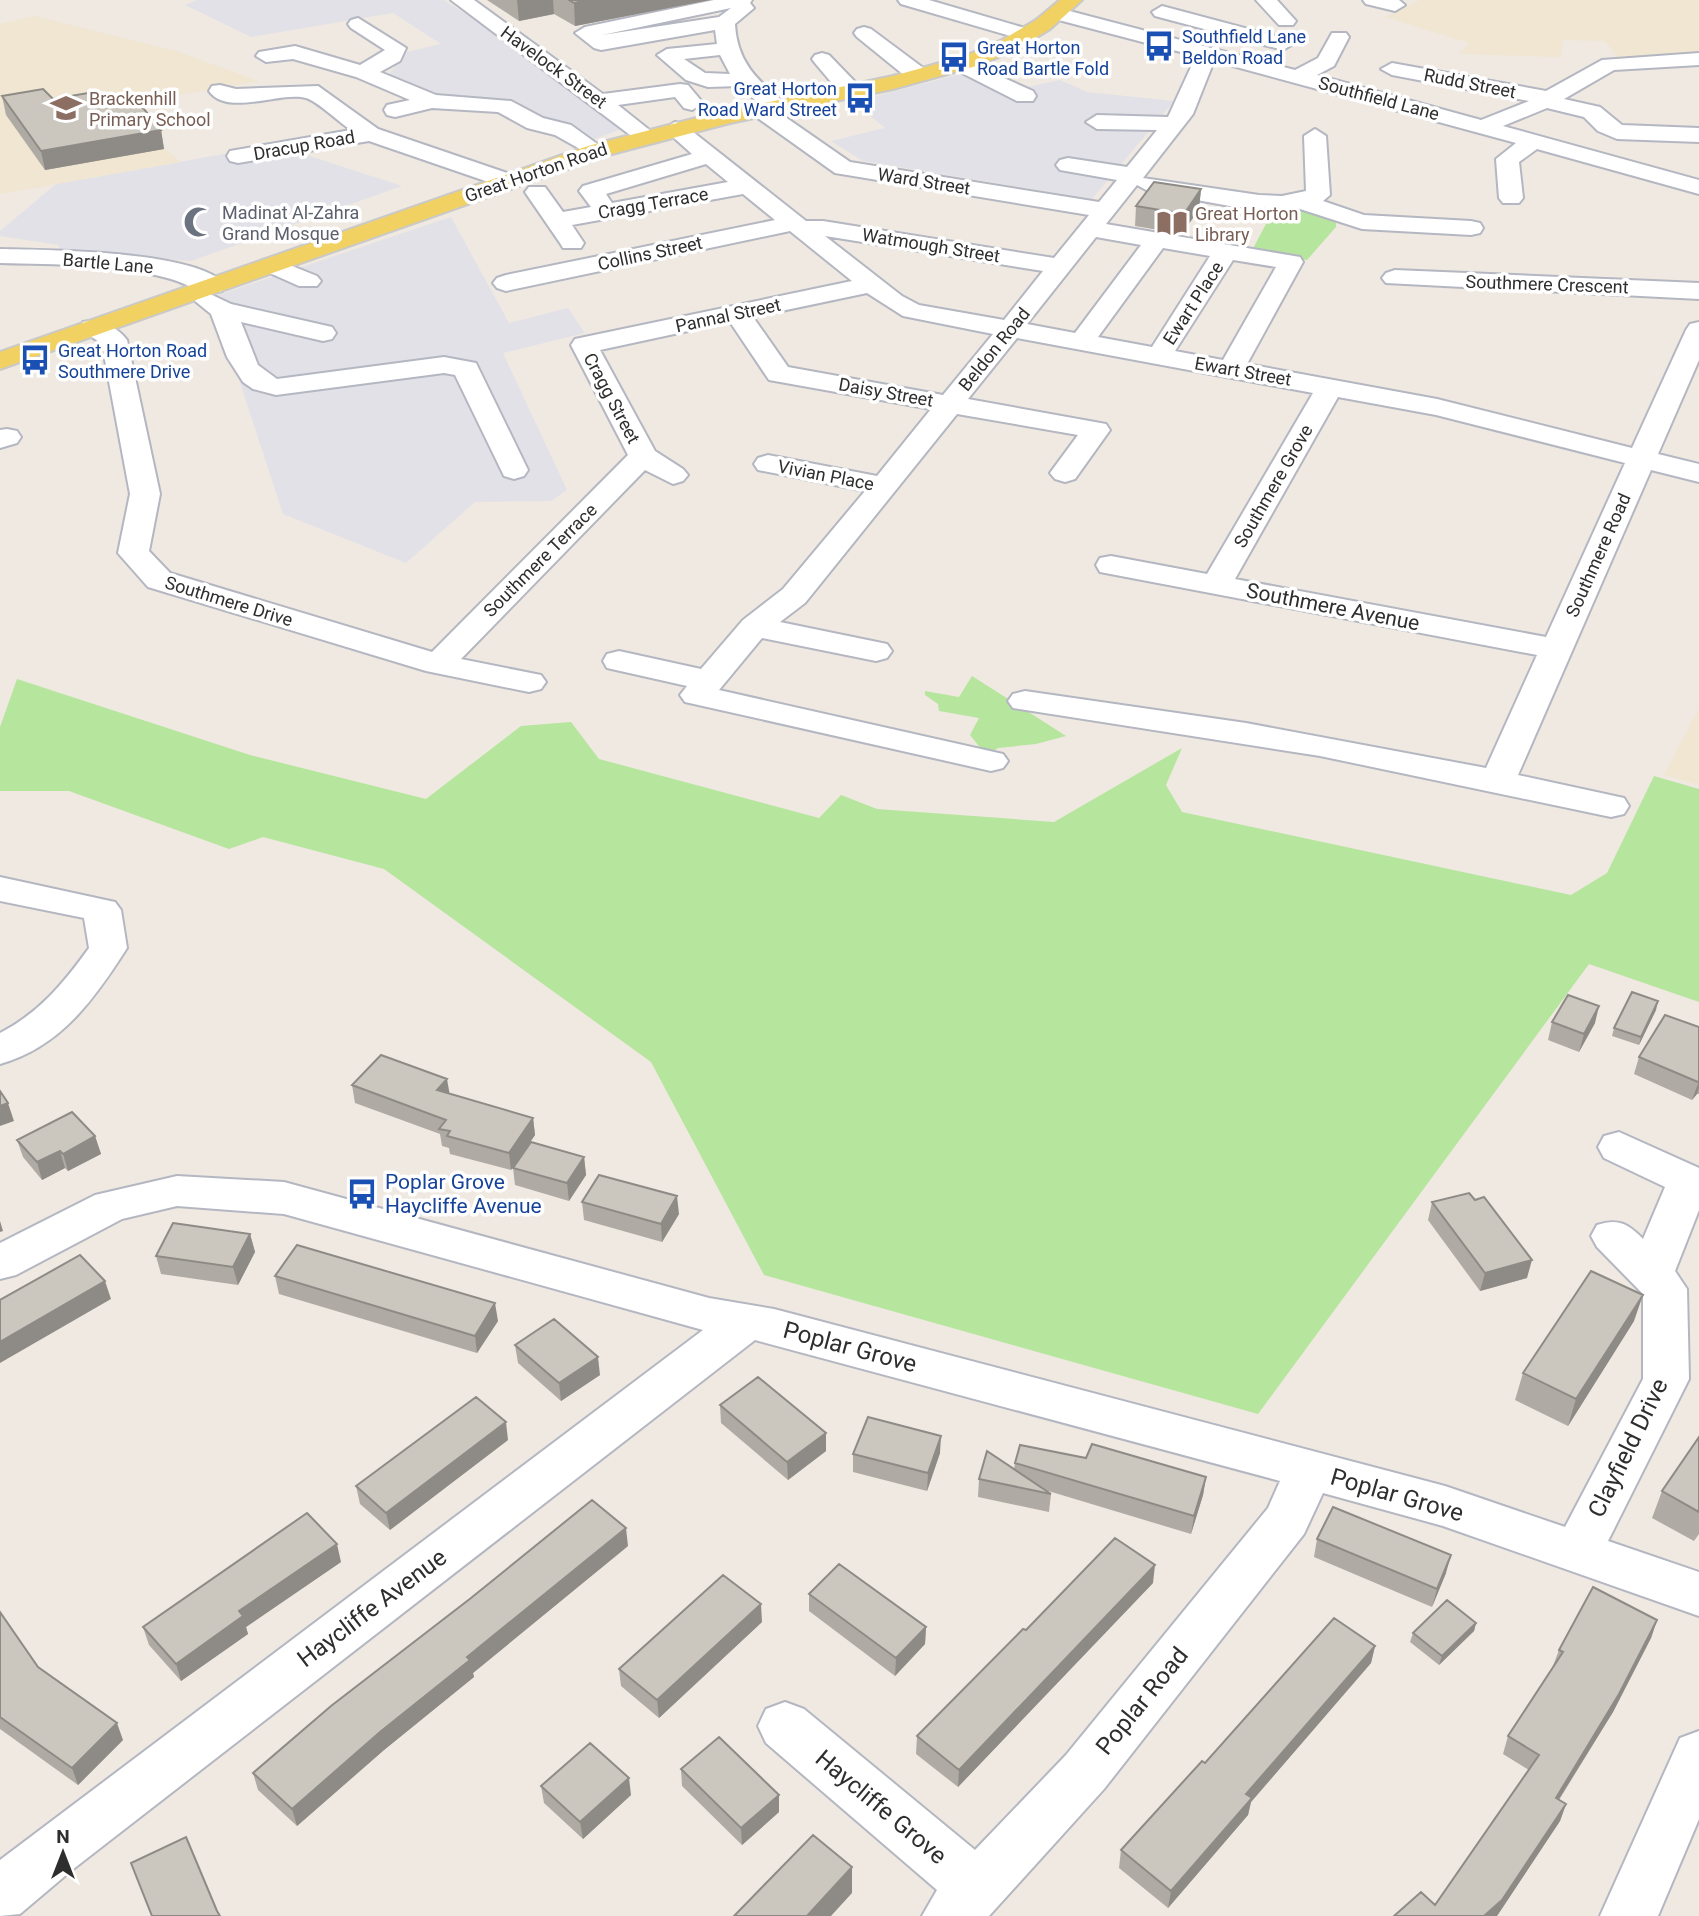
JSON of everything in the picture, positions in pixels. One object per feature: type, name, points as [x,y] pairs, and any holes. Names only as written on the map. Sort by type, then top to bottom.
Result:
[{"type":"main road","name":"Great Horton Road","points":[[0,361],[92,328],[210,296],[272,265],[525,183],[596,151],[675,129],[959,64],[1028,35],[1065,7]]},
{"type":"street","name":"Havelock Street","points":[[461,0],[646,136]]},
{"type":"street","points":[[727,36],[601,44],[585,33],[742,0]]},
{"type":"street","points":[[727,36],[741,80],[707,81],[690,77],[667,55],[694,50],[727,36],[741,9],[765,0]]},
{"type":"street","points":[[1266,0],[1290,33]]},
{"type":"street","points":[[1373,0],[1395,5]]},
{"type":"street","points":[[920,1],[1028,35]]},
{"type":"street","points":[[1193,20],[1223,5]]},
{"type":"street","points":[[1090,44],[1112,26],[1160,6],[1193,20],[1290,33]]},
{"type":"street","name":"Southfield Lane","points":[[1065,7],[1112,26],[1699,187]]},
{"type":"street","points":[[1248,11],[1290,33]]},
{"type":"street","points":[[358,24],[396,48],[393,57],[363,72]]},
{"type":"street","points":[[379,38],[411,31]]},
{"type":"street","points":[[864,33],[918,75]]},
{"type":"street","points":[[1249,64],[1290,33]]},
{"type":"street","points":[[1297,76],[1327,62],[1339,37]]},
{"type":"street","points":[[266,56],[295,51],[320,62],[363,72],[432,101]]},
{"type":"street","name":"Beldon Road","points":[[711,681],[754,627],[794,596],[1182,114],[1203,61],[1211,53]]},
{"type":"street","points":[[1485,127],[1546,100],[1604,54],[1698,60]]},
{"type":"street","points":[[1348,90],[1417,56]]},
{"type":"street","points":[[822,60],[850,90]]},
{"type":"street","points":[[959,64],[1025,96]]},
{"type":"street","name":"Rudd Street","points":[[1392,69],[1592,112],[1605,126],[1617,132],[1665,134]]},
{"type":"street","name":"Ward Street","points":[[741,80],[768,108],[843,168],[1097,220],[1157,240],[1228,239],[1293,263],[1231,369]]},
{"type":"street","points":[[601,101],[680,90],[692,103]]},
{"type":"street","name":"Dracup Road","points":[[220,91],[234,96],[310,91],[370,134],[525,183]]},
{"type":"street","points":[[395,110],[432,101],[503,106],[535,123],[563,130],[596,151]]},
{"type":"street","points":[[1097,122],[1174,124]]},
{"type":"street","name":"Ewart Street","points":[[675,129],[872,284],[912,311],[1437,407],[1699,473]]},
{"type":"street","name":"Dracup Road","points":[[238,156],[370,134]]},
{"type":"street","points":[[1665,134],[1699,135]]},
{"type":"street","points":[[1665,134],[1699,149]]},
{"type":"street","points":[[1068,166],[1281,206],[1304,202],[1318,195],[1315,136]]},
{"type":"street","points":[[1511,198],[1507,159],[1535,141]]},
{"type":"street","points":[[1699,149],[1687,154],[1699,160]]},
{"type":"street","points":[[610,211],[591,191],[710,156]]},
{"type":"street","points":[[525,183],[559,220],[585,267]]},
{"type":"street","name":"Cragg Terrace","points":[[559,220],[747,186]]},
{"type":"street","name":"Ewart Place","points":[[1159,356],[1251,201]]},
{"type":"street","points":[[1304,202],[1362,222],[1471,228]]},
{"type":"street","name":"Watmough Street","points":[[798,226],[1060,266]]},
{"type":"street","name":"Collins Street","points":[[506,283],[798,226]]},
{"type":"street","points":[[1082,341],[1157,240]]},
{"type":"street","name":"Bartle Lane","points":[[0,256],[99,260],[158,267],[190,275],[210,296],[323,333]]},
{"type":"street","points":[[272,265],[308,281]]},
{"type":"street","name":"Southmere Crescent","points":[[1395,278],[1699,291]]},
{"type":"street","name":"Pannal Street","points":[[584,345],[872,284]]},
{"type":"street","points":[[210,296],[247,373],[263,385],[276,387],[444,365],[466,369],[514,470]]},
{"type":"street","name":"Daisy Street","points":[[737,313],[779,373],[1096,429],[1065,473]]},
{"type":"street","name":"Southmere Drive","points":[[92,328],[114,340],[145,494],[133,554],[159,580],[438,664],[529,682]]},
{"type":"street","name":"Southmere Road","points":[[1498,780],[1699,330]]},
{"type":"street","name":"Cragg Street","points":[[584,345],[643,456],[673,475]]},
{"type":"street","name":"Southmere Grove","points":[[1216,585],[1330,387]]},
{"type":"street","name":"Southmere Terrace","points":[[438,664],[643,456]]},
{"type":"street","name":"Vivian Place","points":[[768,464],[884,486]]},
{"type":"street","name":"Southmere Avenue","points":[[1111,565],[1556,649]]},
{"type":"street","points":[[754,627],[876,651]]},
{"type":"street","points":[[619,661],[711,681]]},
{"type":"street","points":[[711,681],[697,695],[953,738],[991,761]]},
{"type":"street","points":[[1025,701],[1129,713],[1498,780],[1611,806]]},
{"type":"street","points":[[0,889],[102,910],[108,948],[75,997],[30,1034],[0,1049]]},
{"type":"street","points":[[1619,1147],[1689,1181],[1651,1275]]},
{"type":"street","name":"Poplar Grove","points":[[0,1263],[110,1206],[177,1191],[285,1198],[745,1323],[788,1330],[1445,1506],[1699,1594]]},
{"type":"street","name":"Clayfield Drive","points":[[1577,1552],[1666,1380],[1665,1289],[1613,1236]]},
{"type":"street","name":"Haycliffe Avenue","points":[[0,1895],[52,1852],[745,1323]]},
{"type":"street","name":"Poplar Road","points":[[964,1902],[1085,1772],[1287,1520],[1309,1470]]},
{"type":"street","name":"Haycliffe Grove","points":[[785,1726],[964,1902]]},
{"type":"street","points":[[1629,1916],[1693,1787]]},
{"type":"shaded area","points":[[197,0],[444,0],[545,65],[624,128],[592,140],[508,102],[444,98],[380,85],[407,52],[441,44],[393,13],[251,37],[185,5]]},
{"type":"shaded area","points":[[1420,0],[1699,0],[1699,53],[1618,58],[1605,41],[1563,40],[1561,57],[1459,54],[1469,43],[1385,17]]},
{"type":"shaded area","name":"Brackenhill Primary School","points":[[34,16],[176,51],[259,81],[129,104],[164,148],[181,162],[0,194],[0,24]]},
{"type":"shaded area","points":[[983,68],[1023,88],[1060,80],[1087,92],[1174,101],[1092,199],[863,161],[831,141],[885,128],[853,102]]},
{"type":"shaded area","points":[[235,152],[244,162],[300,153],[402,186],[191,261],[59,250],[59,245],[0,236],[0,231],[56,184]]},
{"type":"shaded area","points":[[451,217],[509,323],[568,308],[585,333],[503,353],[567,490],[551,501],[475,502],[406,563],[283,514],[212,297]]},
{"type":"shaded area","points":[[1699,708],[1699,785],[1664,775]]},
{"type":"green space","points":[[1299,208],[1336,216],[1336,227],[1307,260],[1250,254],[1274,209]]},
{"type":"green space","points":[[972,676],[1066,736],[1036,744],[998,748],[991,753],[982,750],[970,735],[979,718],[939,711],[938,704],[925,695],[925,691],[959,697]]},
{"type":"green space","points":[[17,679],[250,755],[426,799],[521,726],[571,722],[599,759],[819,818],[841,795],[877,809],[1054,822],[1182,748],[1166,785],[1182,812],[1571,895],[1607,873],[1654,776],[1699,789],[1699,1002],[1589,964],[1258,1414],[764,1275],[651,1062],[384,869],[263,837],[229,849],[69,791],[0,791],[0,727]]},
{"type":"building","points":[[43,89],[53,99],[88,93],[94,99],[131,93],[161,130],[41,151],[2,96]]},
{"type":"building","points":[[1154,182],[1201,189],[1184,214],[1136,206]]},
{"type":"building","points":[[1632,992],[1658,1001],[1641,1037],[1614,1028]]},
{"type":"building","points":[[1568,995],[1599,1006],[1584,1034],[1552,1022]]},
{"type":"building","points":[[1665,1015],[1699,1027],[1698,1082],[1639,1057]]},
{"type":"building","points":[[381,1055],[447,1079],[437,1090],[533,1118],[509,1153],[447,1136],[450,1131],[439,1129],[446,1120],[352,1085]]},
{"type":"building","points":[[0,1091],[8,1103],[0,1106]]},
{"type":"building","points":[[72,1112],[95,1136],[63,1154],[60,1151],[37,1162],[17,1140]]},
{"type":"building","points":[[531,1142],[584,1157],[567,1183],[513,1168]]},
{"type":"building","points":[[599,1175],[677,1196],[661,1224],[582,1202]]},
{"type":"building","points":[[1469,1193],[1475,1200],[1484,1197],[1532,1260],[1485,1273],[1432,1202]]},
{"type":"building","points":[[173,1223],[250,1234],[233,1267],[156,1256]]},
{"type":"building","points":[[297,1245],[495,1303],[475,1336],[275,1276]]},
{"type":"building","points":[[80,1255],[105,1281],[0,1342],[0,1300]]},
{"type":"building","points":[[1591,1271],[1643,1295],[1576,1399],[1523,1373]]},
{"type":"building","points":[[554,1319],[598,1357],[559,1383],[515,1345]]},
{"type":"building","points":[[758,1377],[826,1433],[787,1462],[720,1405]]},
{"type":"building","points":[[476,1397],[506,1422],[386,1513],[356,1486]]},
{"type":"building","points":[[868,1417],[941,1436],[928,1473],[853,1454]]},
{"type":"building","points":[[1699,1437],[1699,1512],[1662,1491]]},
{"type":"building","points":[[1092,1444],[1206,1477],[1194,1516],[1015,1463],[1020,1445],[1086,1458]]},
{"type":"building","points":[[987,1451],[1051,1494],[979,1479]]},
{"type":"building","points":[[592,1500],[626,1528],[467,1657],[470,1660],[380,1732],[292,1809],[253,1773],[331,1706]]},
{"type":"building","points":[[1333,1507],[1451,1555],[1437,1589],[1317,1539]]},
{"type":"building","points":[[307,1513],[337,1544],[239,1611],[243,1616],[176,1664],[143,1627]]},
{"type":"building","points":[[1115,1538],[1155,1565],[959,1770],[917,1736],[1023,1629],[1026,1630]]},
{"type":"building","points":[[839,1564],[926,1627],[896,1658],[809,1594]]},
{"type":"building","points":[[723,1575],[761,1604],[657,1700],[619,1669]]},
{"type":"building","points":[[1593,1587],[1657,1620],[1619,1694],[1556,1798],[1566,1804],[1502,1900],[1484,1916],[1394,1916],[1421,1892],[1435,1905],[1539,1755],[1508,1736],[1563,1652],[1559,1650]]},
{"type":"building","points":[[1447,1600],[1476,1623],[1442,1656],[1413,1633]]},
{"type":"building","points":[[0,1612],[38,1667],[117,1723],[72,1768],[0,1717]]},
{"type":"building","points":[[1334,1618],[1375,1646],[1246,1794],[1252,1798],[1171,1891],[1121,1850],[1202,1761],[1205,1763]]},
{"type":"building","points":[[719,1737],[779,1795],[741,1828],[681,1769]]},
{"type":"building","points":[[590,1743],[629,1778],[580,1822],[541,1786]]},
{"type":"building","points":[[813,1835],[852,1867],[807,1916],[734,1916]]},
{"type":"building","points":[[186,1837],[220,1916],[152,1916],[131,1863]]},
{"type":"place","name":"Southfield Lane Beldon Road","points":[[1159,46]]},
{"type":"place","name":"Great Horton Road Bartle Fold","points":[[954,57]]},
{"type":"place","name":"Great Horton Road Ward Street","points":[[860,98]]},
{"type":"place","name":"Brackenhill Primary School","points":[[66,108]]},
{"type":"place","name":"Madinat Al-Zahra Grand Mosque","points":[[199,222]]},
{"type":"place","name":"Great Horton Library","points":[[1172,223]]},
{"type":"place","name":"Great Horton Road Southmere Drive","points":[[35,360]]},
{"type":"place","name":"Poplar Grove Haycliffe Avenue","points":[[362,1194]]}]
